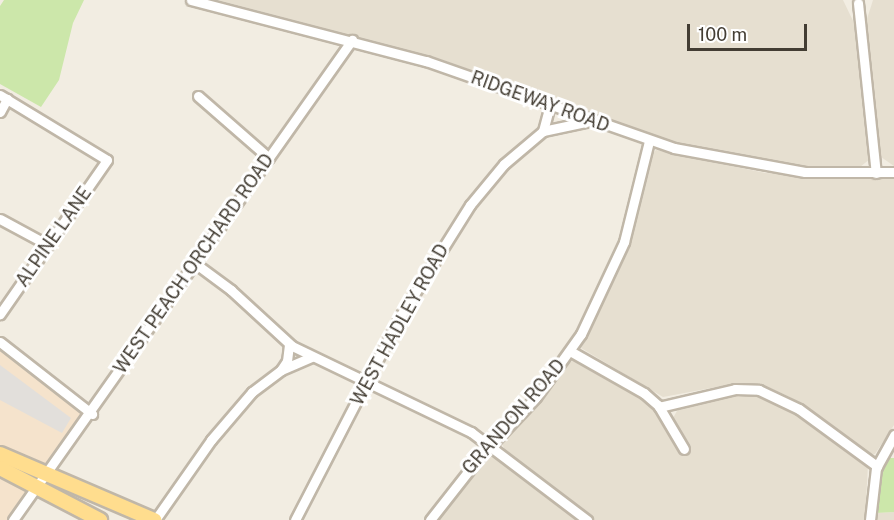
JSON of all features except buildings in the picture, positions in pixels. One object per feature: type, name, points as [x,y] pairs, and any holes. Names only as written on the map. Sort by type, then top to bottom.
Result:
[{"type":"main road","points":[[0,454],[154,520]]},
{"type":"main road","points":[[0,468],[33,492],[100,520]]},
{"type":"street","name":"RIDGEWAY ROAD","points":[[191,0],[352,40],[433,63],[649,141],[771,168],[894,172]]},
{"type":"street","points":[[858,3],[876,173]]},
{"type":"street","name":"WEST PEACH ORCHARD ROAD","points":[[13,520],[92,414],[352,40]]},
{"type":"street","points":[[198,96],[269,159]]},
{"type":"street","points":[[0,112],[4,97]]},
{"type":"street","name":"ALPINE LANE","points":[[0,314],[106,160],[4,97]]},
{"type":"street","points":[[543,131],[550,105]]},
{"type":"street","name":"WEST HADLEY ROAD","points":[[295,520],[367,381],[453,228],[504,164],[543,131],[592,121]]},
{"type":"street","name":"GRANDON ROAD","points":[[430,520],[491,445],[536,397],[570,351],[596,309],[619,255],[649,141]]},
{"type":"street","points":[[0,219],[48,245]]},
{"type":"street","points":[[195,264],[231,290],[289,344],[312,357],[447,418],[491,445],[587,520]]},
{"type":"street","points":[[0,342],[92,414]]},
{"type":"street","points":[[154,520],[225,422],[287,361],[289,344]]},
{"type":"street","points":[[570,351],[626,380],[659,407],[684,448]]},
{"type":"street","points":[[280,370],[312,357]]},
{"type":"street","points":[[659,407],[735,389],[759,390],[799,410],[877,466]]},
{"type":"street","points":[[870,520],[877,466],[894,435]]},
{"type":"shaded area","points":[[217,0],[843,0],[855,25],[870,159],[860,167],[806,166],[688,147],[437,58]]},
{"type":"shaded area","points":[[873,0],[894,0],[894,166],[881,157],[867,35],[867,19]]},
{"type":"shaded area","points":[[656,150],[765,173],[894,178],[894,425],[875,454],[869,455],[790,397],[768,387],[738,383],[663,397],[581,348],[613,282],[633,227],[650,156]]},
{"type":"shaded area","points":[[0,341],[92,414],[14,520],[0,520]]},
{"type":"shaded area","points":[[574,360],[630,387],[648,402],[683,456],[689,454],[691,446],[673,418],[681,404],[752,393],[790,408],[868,465],[865,520],[592,520],[505,450],[501,442],[566,365]]},
{"type":"shaded area","points":[[0,365],[71,418],[62,433],[0,400]]},
{"type":"shaded area","points":[[492,455],[547,494],[578,520],[436,520]]},
{"type":"shaded area","points":[[894,512],[894,520],[874,520],[876,513]]},
{"type":"green space","points":[[4,0],[84,0],[73,23],[59,80],[41,107],[0,84],[0,6]]},
{"type":"green space","points":[[886,458],[894,458],[894,512],[876,513],[879,476]]}]
